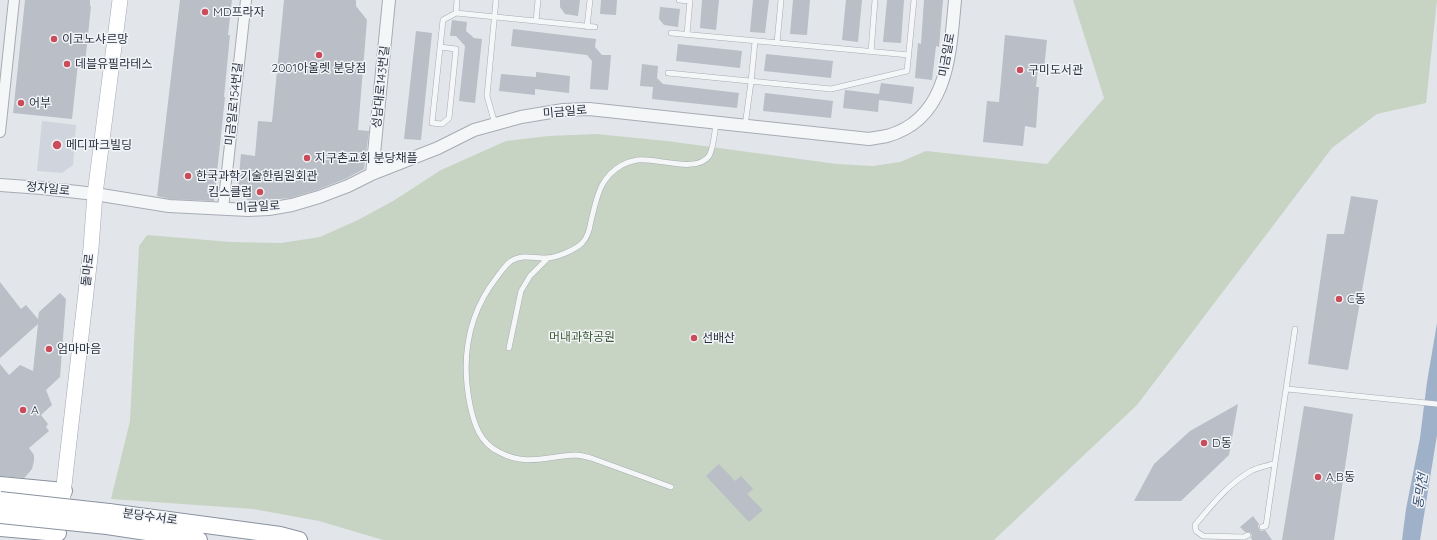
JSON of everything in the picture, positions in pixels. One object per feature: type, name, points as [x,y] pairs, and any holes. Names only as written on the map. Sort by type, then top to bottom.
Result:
[{"type":"highway","points":[[0,485],[64,491]]},
{"type":"highway","name":"분당수서로","points":[[0,500],[108,519],[199,540]]},
{"type":"highway","name":"분당수서로","points":[[0,515],[108,519],[280,535],[299,540]]},
{"type":"highway","points":[[0,528],[57,536]]},
{"type":"main road","name":"돌마로","points":[[57,536],[64,491],[91,248],[95,194],[120,0]]},
{"type":"street","points":[[0,132],[14,0]]},
{"type":"street","name":"미금일로154번길","points":[[223,208],[246,0]]},
{"type":"street","name":"성남대로143번길","points":[[372,174],[389,0]]},
{"type":"street","name":"미금일로","points":[[95,194],[169,206],[264,210],[292,205],[348,186],[372,174],[438,148],[474,130],[521,116],[546,112],[589,109],[869,139],[888,136],[905,129],[920,118],[932,104],[939,92],[946,72],[955,0]]},
{"type":"street","name":"정자일로","points":[[0,185],[95,194]]},
{"type":"lane","points":[[456,13],[457,0]]},
{"type":"lane","points":[[495,124],[487,96],[496,0]]},
{"type":"lane","points":[[536,21],[538,0]]},
{"type":"lane","points":[[587,26],[590,0]]},
{"type":"lane","points":[[679,0],[690,1],[687,34]]},
{"type":"lane","points":[[777,43],[781,0]]},
{"type":"lane","points":[[871,52],[875,0]]},
{"type":"lane","points":[[668,73],[831,89],[907,71],[914,0]]},
{"type":"lane","points":[[440,47],[456,49],[449,118],[442,124],[432,123],[440,47],[443,20],[456,13],[595,27]]},
{"type":"lane","points":[[671,33],[909,55]]},
{"type":"lane","points":[[746,126],[752,82],[755,41]]},
{"type":"lane","points":[[671,487],[591,458],[577,455],[537,460],[519,459],[498,452],[483,440],[473,420],[466,387],[465,358],[471,328],[482,301],[494,281],[510,261],[523,257],[548,258],[572,251],[583,243],[589,230],[596,199],[602,186],[610,175],[622,166],[636,160],[694,164],[706,160],[710,154],[716,122]]},
{"type":"lane","points":[[509,348],[521,291],[530,276],[548,258]]},
{"type":"lane","points":[[1262,527],[1266,526],[1296,329]]},
{"type":"lane","points":[[1287,389],[1437,404]]},
{"type":"lane","points":[[1248,535],[1244,537],[1203,536],[1196,531],[1195,525],[1215,501],[1233,484],[1252,471],[1275,463]]},
{"type":"shaded area","name":"메디파크빌딩","points":[[42,121],[76,125],[73,165],[62,173],[37,171]]},
{"type":"green space","name":"머내과학공원","points":[[1073,0],[1437,0],[1426,103],[1377,114],[1332,148],[1137,405],[994,540],[383,540],[319,521],[253,509],[111,499],[130,421],[139,246],[147,235],[231,242],[281,243],[320,237],[358,220],[393,201],[441,170],[506,141],[548,136],[596,134],[667,141],[837,164],[873,166],[900,162],[926,151],[1047,164],[1104,98]]},
{"type":"water","name":"동막천","points":[[1437,323],[1437,435],[1420,540],[1402,540],[1406,509],[1420,438],[1427,382]]},
{"type":"building","name":"이코노샤르망","points":[[25,0],[90,0],[91,6],[85,64],[78,63],[72,119],[13,113]]},
{"type":"building","points":[[180,0],[232,0],[228,35],[230,35],[225,97],[214,201],[170,199],[157,196]]},
{"type":"building","points":[[284,0],[356,0],[356,6],[367,20],[358,130],[369,131],[364,169],[345,179],[317,190],[290,198],[268,202],[249,202],[238,187],[241,154],[255,156],[258,121],[272,122]]},
{"type":"building","points":[[560,0],[580,0],[578,16],[565,14],[560,7]]},
{"type":"building","points":[[601,0],[617,0],[616,15],[600,14]]},
{"type":"building","points":[[702,0],[719,0],[716,30],[700,28]]},
{"type":"building","points":[[753,0],[769,0],[765,33],[750,32]]},
{"type":"building","points":[[793,0],[810,0],[807,35],[790,34]]},
{"type":"building","points":[[846,0],[862,0],[858,42],[842,40]]},
{"type":"building","points":[[887,0],[904,0],[901,43],[883,42]]},
{"type":"building","points":[[924,0],[943,0],[939,47],[936,46],[932,80],[915,78],[918,43],[921,44]]},
{"type":"building","points":[[660,7],[680,9],[678,27],[664,25],[659,19]]},
{"type":"building","points":[[452,20],[467,22],[466,31],[474,38],[482,39],[475,103],[459,101],[465,46],[456,36],[450,36]]},
{"type":"building","points":[[513,29],[596,39],[595,47],[602,55],[611,55],[608,90],[590,89],[592,61],[587,55],[511,46]]},
{"type":"building","points":[[416,31],[432,33],[421,140],[404,139]]},
{"type":"building","points":[[1005,35],[1047,40],[1044,69],[1038,68],[1036,87],[1039,87],[1036,128],[1025,126],[1023,146],[983,142],[987,101],[999,102]]},
{"type":"building","points":[[678,44],[742,51],[740,68],[676,61]]},
{"type":"building","points":[[766,54],[833,61],[831,78],[764,71]]},
{"type":"building","points":[[642,64],[658,66],[657,78],[663,84],[739,93],[737,108],[652,99],[653,87],[640,86]]},
{"type":"building","points":[[536,72],[570,76],[569,93],[535,89],[535,95],[499,91],[501,74],[536,77]]},
{"type":"building","points":[[881,83],[914,87],[912,104],[879,100],[878,112],[843,108],[845,90],[879,94]]},
{"type":"building","points":[[765,93],[833,101],[831,118],[763,111]]},
{"type":"building","name":"C동","points":[[1351,196],[1378,200],[1348,370],[1308,364],[1327,234],[1344,234]]},
{"type":"building","points":[[0,282],[21,309],[26,305],[38,319],[39,312],[60,293],[66,299],[60,377],[46,390],[52,405],[41,415],[48,424],[46,427],[49,431],[29,448],[34,455],[34,461],[32,469],[24,478],[0,476],[0,364],[9,375],[20,365],[33,371],[38,324],[0,358]]},
{"type":"building","name":"D동","points":[[1238,404],[1229,455],[1181,501],[1134,501],[1154,464],[1190,431]]},
{"type":"building","name":"A,B동","points":[[1304,406],[1353,414],[1334,540],[1282,540]]},
{"type":"building","points":[[719,464],[735,481],[741,476],[753,489],[747,494],[763,510],[749,522],[706,476]]},
{"type":"building","points":[[1253,516],[1259,524],[1259,529],[1261,531],[1265,530],[1272,540],[1252,540],[1252,535],[1250,532],[1245,532],[1240,527]]},
{"type":"place","name":"MD프라자","points":[[205,12]]},
{"type":"place","name":"이코노샤르망","points":[[54,39]]},
{"type":"place","name":"2001아울렛 분당점","points":[[319,55]]},
{"type":"place","name":"데블유필라테스","points":[[67,64]]},
{"type":"place","name":"구미도서관","points":[[1020,70]]},
{"type":"place","name":"어부","points":[[21,103]]},
{"type":"place","name":"메디파크빌딩","points":[[57,145]]},
{"type":"place","name":"지구촌교회 분당채플","points":[[307,158]]},
{"type":"place","name":"한국과학기술한림원회관","points":[[188,176]]},
{"type":"place","name":"킴스클럽","points":[[260,192]]},
{"type":"place","name":"C동","points":[[1339,299]]},
{"type":"place","name":"선배산","points":[[694,338]]},
{"type":"place","name":"엄마마음","points":[[49,349]]},
{"type":"place","name":"A","points":[[23,410]]},
{"type":"place","name":"D동","points":[[1204,443]]},
{"type":"place","name":"A,B동","points":[[1318,477]]}]
